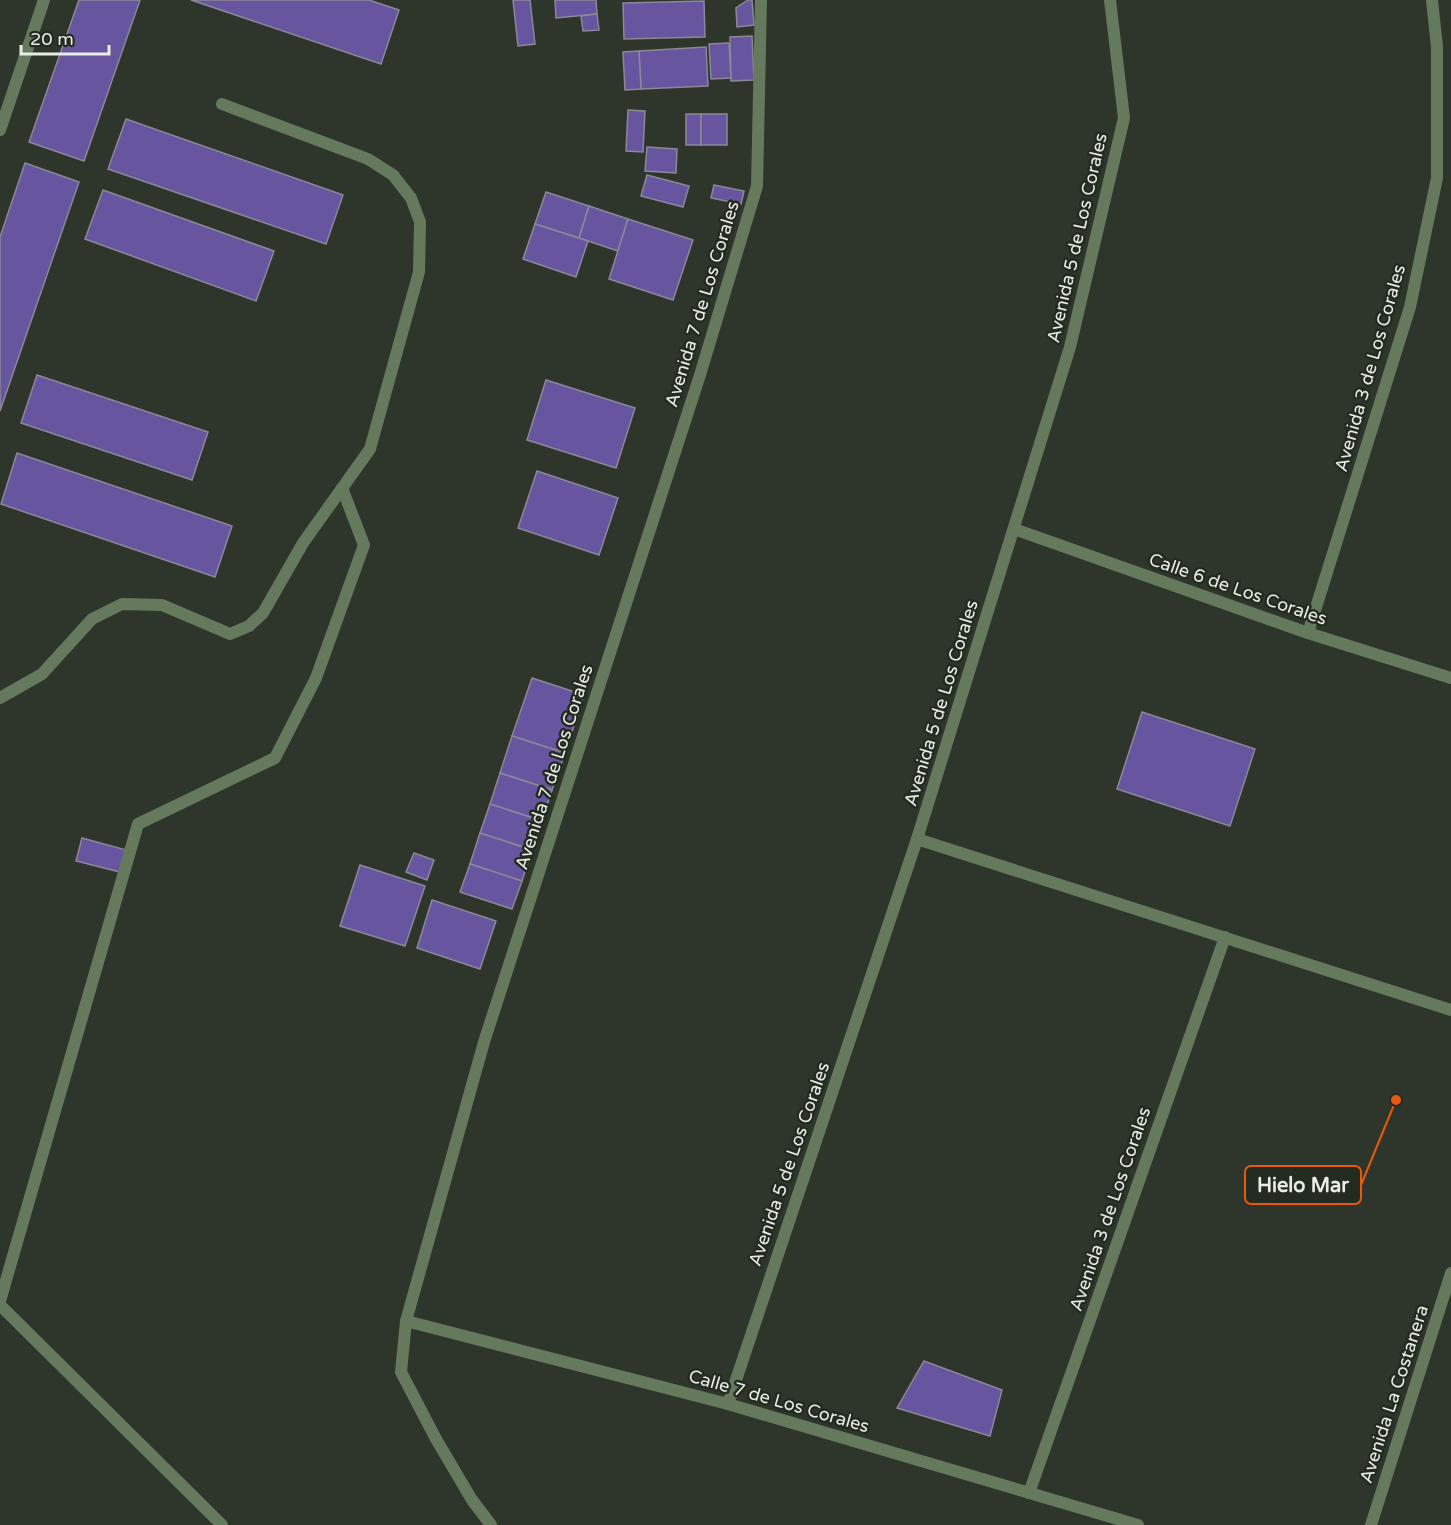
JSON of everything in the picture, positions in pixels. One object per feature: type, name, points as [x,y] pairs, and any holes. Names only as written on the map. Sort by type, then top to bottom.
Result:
[{"type":"street","points":[[0,130],[44,0]]},
{"type":"street","name":"Avenida 7 de Los Corales","points":[[491,1525],[472,1500],[436,1439],[401,1372],[406,1321],[484,1042],[700,375],[757,186],[761,0]]},
{"type":"street","name":"Avenida 5 de Los Corales","points":[[728,1404],[917,839],[1070,347],[1124,118],[1110,0]]},
{"type":"street","name":"Avenida 3 de Los Corales","points":[[1308,633],[1410,307],[1437,178],[1437,47],[1432,0]]},
{"type":"street","points":[[0,698],[42,674],[92,619],[122,604],[162,605],[230,634],[249,626],[263,613],[303,543],[370,449],[419,272],[420,222],[411,198],[393,175],[368,159],[222,104]]},
{"type":"street","points":[[222,1525],[0,1303],[138,824],[275,758],[316,678],[364,545],[342,488]]},
{"type":"street","name":"Calle 6 de Los Corales","points":[[1014,529],[1308,633],[1451,678]]},
{"type":"street","points":[[917,839],[1451,1010]]},
{"type":"street","name":"Avenida 3 de Los Corales","points":[[1029,1493],[1225,937]]},
{"type":"street","name":"Avenida La Costanera","points":[[1371,1525],[1451,1273]]},
{"type":"street","name":"Calle 7 de Los Corales","points":[[406,1321],[728,1404],[1138,1525]]},
{"type":"building","points":[[79,0],[140,0],[84,161],[29,142]]},
{"type":"building","points":[[191,0],[369,0],[399,10],[381,64]]},
{"type":"building","points":[[513,0],[530,0],[535,44],[518,46]]},
{"type":"building","points":[[555,0],[596,0],[597,14],[556,18]]},
{"type":"building","points":[[752,0],[754,25],[737,27],[736,8]]},
{"type":"building","points":[[704,1],[705,37],[624,39],[623,3]]},
{"type":"building","points":[[597,14],[599,30],[583,31],[581,16]]},
{"type":"building","points":[[752,36],[754,80],[731,81],[730,37]]},
{"type":"building","points":[[729,43],[731,78],[711,79],[709,44]]},
{"type":"building","points":[[706,47],[708,86],[641,89],[639,51]]},
{"type":"building","points":[[639,51],[641,89],[625,90],[623,52]]},
{"type":"building","points":[[628,110],[645,111],[643,152],[626,151]]},
{"type":"building","points":[[686,114],[701,114],[701,145],[686,145]]},
{"type":"building","points":[[701,114],[727,114],[727,145],[701,145]]},
{"type":"building","points":[[126,119],[343,195],[326,244],[108,169]]},
{"type":"building","points":[[647,147],[677,149],[676,173],[645,171]]},
{"type":"building","points":[[25,163],[79,182],[0,411],[0,237]]},
{"type":"building","points":[[647,175],[689,186],[683,207],[641,196]]},
{"type":"building","points":[[714,185],[744,191],[741,204],[711,198]]},
{"type":"building","points":[[103,190],[274,251],[256,301],[85,239]]},
{"type":"building","points":[[546,192],[589,206],[579,238],[535,224]]},
{"type":"building","points":[[589,206],[628,219],[618,251],[579,238]]},
{"type":"building","points":[[628,219],[693,240],[673,300],[609,279]]},
{"type":"building","points":[[535,224],[588,241],[576,277],[523,259]]},
{"type":"building","points":[[37,375],[208,432],[192,480],[21,423]]},
{"type":"building","points":[[546,380],[635,408],[616,468],[527,440]]},
{"type":"building","points":[[17,453],[232,526],[215,577],[1,504]]},
{"type":"building","points":[[537,471],[618,498],[599,555],[518,528]]},
{"type":"building","points":[[532,678],[584,695],[565,753],[512,736]]},
{"type":"building","points":[[1142,712],[1255,749],[1230,826],[1117,789]]},
{"type":"building","points":[[512,736],[565,753],[552,790],[500,773]]},
{"type":"building","points":[[500,773],[552,790],[542,821],[490,804]]},
{"type":"building","points":[[490,804],[542,821],[532,850],[480,833]]},
{"type":"building","points":[[480,833],[532,850],[522,881],[470,864]]},
{"type":"building","points":[[82,838],[126,850],[120,872],[76,861]]},
{"type":"building","points":[[414,853],[434,860],[427,880],[406,872]]},
{"type":"building","points":[[470,864],[522,881],[512,909],[460,892]]},
{"type":"building","points":[[360,865],[425,886],[405,946],[340,926]]},
{"type":"building","points":[[432,900],[496,921],[480,969],[417,948]]},
{"type":"building","points":[[924,1361],[1002,1390],[990,1436],[897,1408]]},
{"type":"place","name":"Hielo Mar","points":[[1396,1100]]}]
